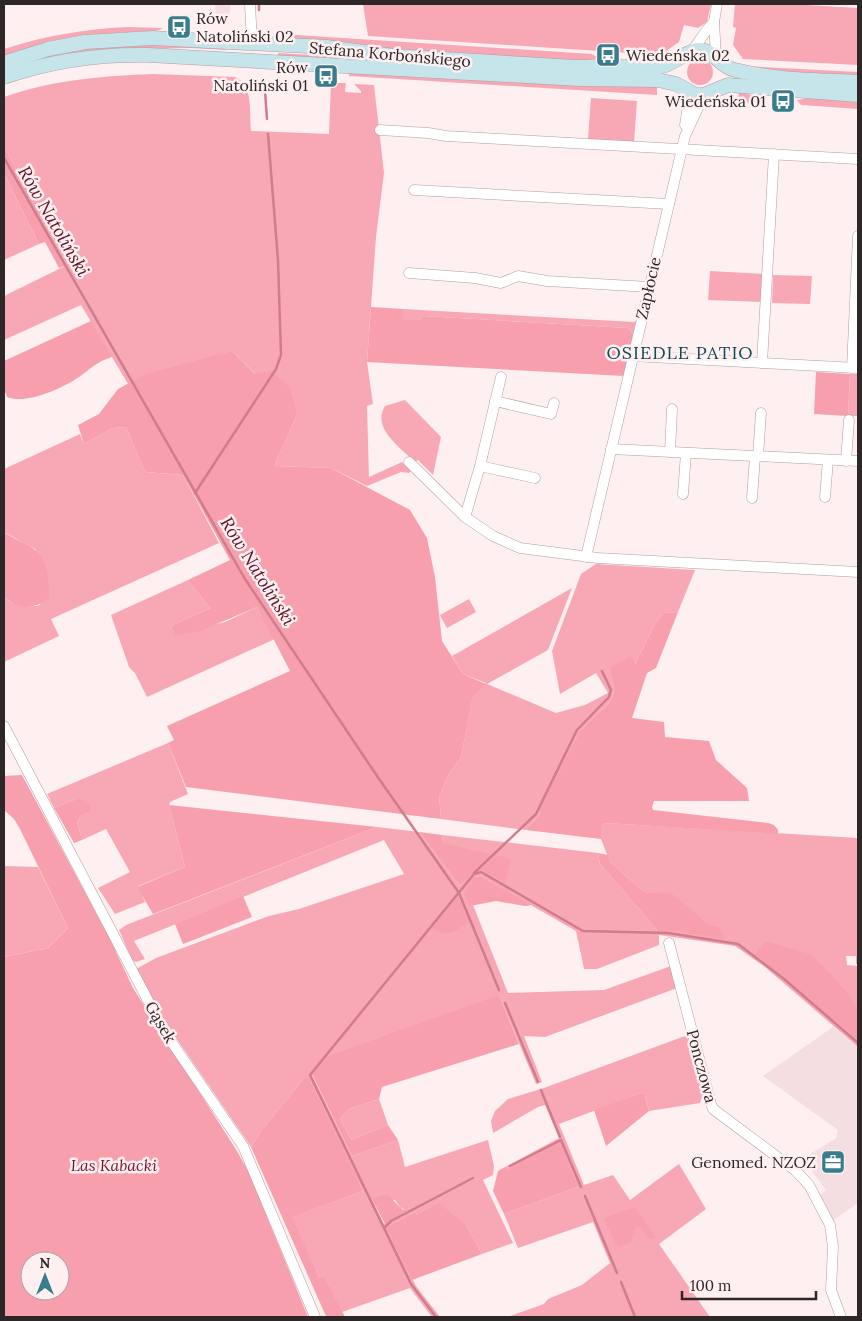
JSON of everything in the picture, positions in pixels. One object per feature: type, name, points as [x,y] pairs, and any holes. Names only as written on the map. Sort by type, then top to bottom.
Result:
[{"type":"street","points":[[250,4],[253,61]]},
{"type":"street","points":[[714,22],[704,31],[700,41],[678,67],[677,74],[697,91],[722,74],[716,57],[714,22],[717,4]]},
{"type":"street","name":"Stefana Korbońskiego","points":[[4,63],[57,48],[108,40],[152,38],[326,47],[394,56],[574,67],[660,67],[673,63],[688,53]]},
{"type":"street","points":[[688,53],[702,50],[716,57],[722,64],[735,70],[815,80],[858,82]]},
{"type":"street","name":"Stefana Korbońskiego","points":[[4,77],[67,60],[148,55],[579,80],[658,80],[697,91],[734,85],[858,95]]},
{"type":"street","name":"Zapłocie","points":[[586,557],[684,136],[697,91]]},
{"type":"street","points":[[380,130],[446,136],[858,159]]},
{"type":"street","points":[[762,363],[774,154]]},
{"type":"street","points":[[414,190],[669,204]]},
{"type":"street","points":[[632,356],[855,368],[858,236]]},
{"type":"street","points":[[409,273],[465,277],[501,283],[518,276],[547,281],[649,286]]},
{"type":"street","points":[[465,517],[480,466],[501,377]]},
{"type":"street","points":[[495,401],[551,414],[554,403]]},
{"type":"street","points":[[670,452],[672,409]]},
{"type":"street","points":[[752,498],[761,414]]},
{"type":"street","points":[[846,461],[848,420]]},
{"type":"street","points":[[611,449],[858,461]]},
{"type":"street","points":[[683,494],[686,453]]},
{"type":"street","points":[[826,497],[828,460]]},
{"type":"street","points":[[409,462],[465,517],[493,536],[520,548],[586,557],[858,572]]},
{"type":"street","points":[[480,466],[535,478]]},
{"type":"street","name":"Gąsek","points":[[4,726],[164,1031],[243,1146],[316,1317]]},
{"type":"street","name":"Ponczowa","points":[[669,943],[711,1104],[713,1108],[796,1171],[808,1185],[830,1225],[833,1247],[831,1290],[842,1317]]},
{"type":"shaded area","points":[[215,4],[230,4],[230,20],[216,20]]},
{"type":"shaded area","points":[[363,4],[711,4],[707,22],[698,28],[684,25],[679,42],[660,55],[368,36]]},
{"type":"shaded area","points":[[735,4],[789,4],[858,8],[858,65],[743,59],[733,45],[736,28],[733,27]]},
{"type":"shaded area","points":[[127,27],[163,28],[151,32],[114,33],[66,39],[4,56],[4,49],[34,40],[80,31]]},
{"type":"shaded area","points":[[281,34],[592,54],[598,58],[581,62],[391,51],[279,39]]},
{"type":"shaded area","points":[[118,43],[226,46],[226,50],[190,48],[130,49],[4,71],[4,68],[53,53]]},
{"type":"shaded area","points":[[278,53],[657,75],[278,57]]},
{"type":"shaded area","points":[[700,59],[709,63],[713,72],[709,81],[700,85],[691,81],[687,72],[691,63]]},
{"type":"shaded area","points":[[743,66],[858,72],[858,77],[810,75]]},
{"type":"shaded area","points":[[358,72],[657,84],[657,95],[349,76],[349,74],[343,74]]},
{"type":"shaded area","points":[[153,74],[235,77],[241,81],[248,93],[251,131],[329,134],[331,83],[346,83],[345,92],[361,93],[354,84],[374,85],[384,173],[376,237],[367,362],[373,404],[367,406],[369,477],[402,462],[411,471],[409,473],[401,472],[367,486],[331,468],[274,466],[297,415],[232,351],[128,384],[81,305],[4,340],[4,296],[67,265],[4,147],[4,97],[22,91],[77,80]]},
{"type":"shaded area","points":[[739,92],[767,99],[762,103],[741,102],[738,99]]},
{"type":"shaded area","points":[[816,97],[858,99],[858,109],[801,105],[797,100]]},
{"type":"shaded area","points":[[591,98],[637,101],[634,142],[588,139]]},
{"type":"shaded area","points":[[4,173],[39,244],[4,260]]},
{"type":"shaded area","points":[[710,271],[764,274],[762,302],[708,300]]},
{"type":"shaded area","points":[[773,275],[812,276],[810,304],[772,303]]},
{"type":"shaded area","points":[[403,309],[636,321],[633,334],[628,328],[423,316],[419,320],[403,320]]},
{"type":"shaded area","points":[[850,374],[858,374],[858,416],[848,416]]},
{"type":"shaded area","points":[[405,400],[441,437],[433,475],[418,460],[415,462],[402,450],[385,430],[382,422],[385,406]]},
{"type":"shaded area","points":[[126,427],[145,472],[183,475],[219,543],[51,619],[59,636],[4,662],[4,597],[12,603],[21,606],[40,605],[46,567],[35,549],[4,532],[4,469],[80,434],[84,444],[113,428]]},
{"type":"shaded area","points":[[596,564],[695,570],[678,612],[663,613],[654,626],[635,664],[609,669],[614,689],[613,696],[608,704],[579,732],[539,815],[526,830],[441,819],[439,796],[449,774],[461,757],[473,695],[486,683],[463,674],[452,656],[572,588],[548,650],[487,684],[556,713],[585,705],[608,693],[596,673],[560,694],[552,651],[581,574]]},
{"type":"shaded area","points":[[188,580],[210,608],[171,626],[175,634],[225,622],[257,607],[275,639],[147,697],[135,673],[129,667],[111,615]]},
{"type":"shaded area","points":[[469,599],[476,612],[447,628],[440,615]]},
{"type":"shaded area","points":[[168,743],[188,794],[170,802],[169,805],[185,867],[138,886],[145,902],[115,914],[98,888],[130,872],[106,829],[82,840],[77,822],[82,815],[76,799],[54,808],[47,794]]},
{"type":"shaded area","points":[[605,823],[858,838],[858,964],[856,964],[856,956],[846,956],[847,965],[858,966],[858,1007],[813,955],[755,953],[858,1041],[858,1047],[765,967],[735,946],[659,935],[659,945],[597,969],[584,969],[576,931],[480,876],[474,877],[470,906],[473,905],[508,993],[604,990],[671,966],[677,988],[545,1037],[524,1036],[542,1082],[536,1084],[499,995],[312,1075],[352,1156],[398,1140],[405,1167],[488,1140],[494,1166],[493,1175],[483,1180],[513,1243],[482,1254],[466,1225],[417,1215],[415,1212],[387,1228],[416,1286],[440,1317],[432,1317],[410,1288],[342,1312],[324,1275],[319,1277],[291,1217],[363,1191],[305,1077],[261,1131],[251,1147],[161,1016],[136,969],[156,958],[269,916],[299,909],[404,874],[384,840],[134,941],[145,959],[136,962],[132,960],[119,930],[126,925],[377,827],[419,832],[460,886],[474,870],[443,843],[442,835],[598,853],[600,864],[658,931],[675,931],[710,925],[672,895],[644,892],[610,862],[601,839],[601,827]],"holes":[[[372,1199],[395,1200],[406,1211],[384,1224]]]},
{"type":"shaded area","points":[[4,866],[38,867],[68,928],[48,948],[4,957]]},
{"type":"shaded area","points":[[833,1027],[858,1047],[858,1203],[832,1221],[819,1196],[826,1190],[805,1162],[809,1155],[836,1138],[838,1130],[763,1076]]},
{"type":"shaded area","points":[[685,1036],[690,1038],[704,1092],[700,1103],[649,1111],[644,1092],[559,1124],[584,1185],[613,1175],[630,1200],[679,1164],[706,1209],[659,1244],[710,1317],[507,1317],[544,1304],[548,1299],[582,1285],[610,1263],[593,1222],[518,1248],[504,1214],[578,1187],[507,1170],[505,1167],[559,1138],[545,1105],[538,1107],[493,1133],[491,1121],[495,1111],[508,1099],[544,1088]]},
{"type":"shaded area","points":[[379,1099],[388,1125],[351,1140],[340,1119],[349,1109]]},
{"type":"green space","points":[[4,147],[67,265],[59,268],[45,242],[39,244],[4,173]]},
{"type":"green space","points":[[371,307],[403,309],[403,320],[419,320],[423,316],[628,328],[633,334],[624,376],[367,362]]},
{"type":"green space","points":[[91,321],[112,357],[98,363],[72,381],[44,394],[24,399],[7,397],[4,389],[4,361]]},
{"type":"green space","points":[[232,351],[255,374],[271,371],[290,388],[297,415],[274,466],[331,468],[410,510],[427,538],[435,577],[442,641],[463,674],[486,684],[473,696],[461,757],[449,774],[439,796],[441,819],[186,787],[168,743],[174,740],[167,726],[290,671],[257,607],[200,631],[175,635],[171,626],[210,608],[188,580],[230,560],[183,475],[145,472],[126,427],[113,428],[84,444],[78,425],[99,414],[118,389],[146,374]]},
{"type":"green space","points":[[816,372],[850,374],[848,416],[814,414]]},
{"type":"green space","points":[[4,532],[32,548],[40,555],[46,566],[49,598],[38,605],[20,606],[4,597]]},
{"type":"green space","points":[[678,612],[656,668],[647,673],[632,718],[664,722],[665,737],[709,741],[716,760],[747,788],[749,801],[654,801],[653,810],[768,823],[774,825],[778,830],[778,834],[605,823],[601,827],[601,839],[526,830],[539,815],[541,806],[579,732],[608,704],[613,696],[614,689],[609,669],[630,656],[635,664],[654,626],[663,613]]},
{"type":"green space","name":"Las Kabacki","points":[[22,775],[109,937],[133,988],[237,1151],[249,1173],[308,1317],[4,1317],[4,957],[48,948],[68,928],[20,829],[14,819],[4,810],[4,776]]},
{"type":"green space","points":[[76,799],[87,801],[91,810],[82,815],[77,822],[82,840],[74,843],[54,808]]},
{"type":"green space","points":[[169,805],[377,827],[153,914],[137,887],[185,867]]},
{"type":"green space","points":[[419,832],[442,835],[443,843],[490,854],[460,886]]},
{"type":"green space","points":[[598,853],[608,855],[610,862],[644,892],[672,894],[710,925],[719,927],[724,939],[675,931],[658,931],[600,864]]},
{"type":"green space","points":[[496,855],[511,859],[505,883],[481,870]]},
{"type":"green space","points":[[480,876],[532,905],[525,906],[496,901],[470,906],[464,894],[474,877]]},
{"type":"green space","points":[[243,896],[252,917],[183,944],[175,924]]},
{"type":"green space","points":[[458,897],[469,921],[456,931],[444,934],[432,928]]},
{"type":"green space","points":[[766,941],[813,955],[838,982],[858,1007],[858,1041],[755,954]]},
{"type":"green space","points":[[499,995],[519,1044],[382,1087],[379,1099],[349,1109],[340,1119],[351,1140],[388,1125],[398,1140],[352,1156],[312,1074],[328,1056]]},
{"type":"green space","points":[[305,1077],[309,1079],[363,1191],[292,1217],[319,1277],[324,1275],[345,1317],[327,1317],[325,1314],[251,1147],[261,1131]]},
{"type":"green space","points":[[644,1092],[649,1111],[606,1146],[594,1110]]},
{"type":"green space","points":[[560,1142],[578,1187],[504,1214],[493,1191],[498,1171],[505,1167],[507,1170]]},
{"type":"green space","points":[[387,1194],[403,1210],[408,1210],[385,1224],[372,1199]]},
{"type":"green space","points":[[439,1203],[466,1225],[482,1254],[412,1280],[386,1228],[415,1212],[417,1215]]},
{"type":"green space","points":[[635,1207],[656,1238],[649,1239],[640,1227],[636,1227],[631,1242],[620,1247],[616,1244],[604,1218]]},
{"type":"waterway","points":[[259,4],[259,10]]},
{"type":"waterway","points":[[265,91],[267,119]]},
{"type":"waterway","points":[[195,493],[276,369],[281,355],[278,260],[268,134]]},
{"type":"waterway","name":"Rów Natoliński","points":[[4,158],[245,579],[377,776],[459,893],[499,990]]},
{"type":"waterway","points":[[474,873],[536,814],[577,730],[609,697],[611,690],[602,671]]},
{"type":"waterway","points":[[436,1317],[411,1284],[310,1075],[474,874],[481,872],[583,931],[668,933],[738,944],[784,979],[858,1043]]},
{"type":"waterway","name":"Rów Natoliński","points":[[505,1003],[538,1082]]},
{"type":"waterway","name":"Rów Natoliński","points":[[541,1090],[560,1137]]},
{"type":"waterway","name":"Rów Natoliński","points":[[510,1166],[561,1140],[581,1187]]},
{"type":"waterway","points":[[384,1228],[391,1221],[473,1178]]},
{"type":"waterway","name":"Rów Natoliński","points":[[585,1196],[617,1273]]},
{"type":"waterway","name":"Rów Natoliński","points":[[621,1282],[635,1317]]},
{"type":"place","name":"Rów Natoliński 02","points":[[179,27]]},
{"type":"place","name":"Wiedeńska 02","points":[[608,55]]},
{"type":"place","name":"Rów Natoliński 01","points":[[326,76]]},
{"type":"place","name":"Wiedeńska 01","points":[[783,101]]},
{"type":"place","name":"Genomed. NZOZ","points":[[833,1162]]},
{"type":"district","name":"OSIEDLE PATIO","points":[[680,352]]}]
